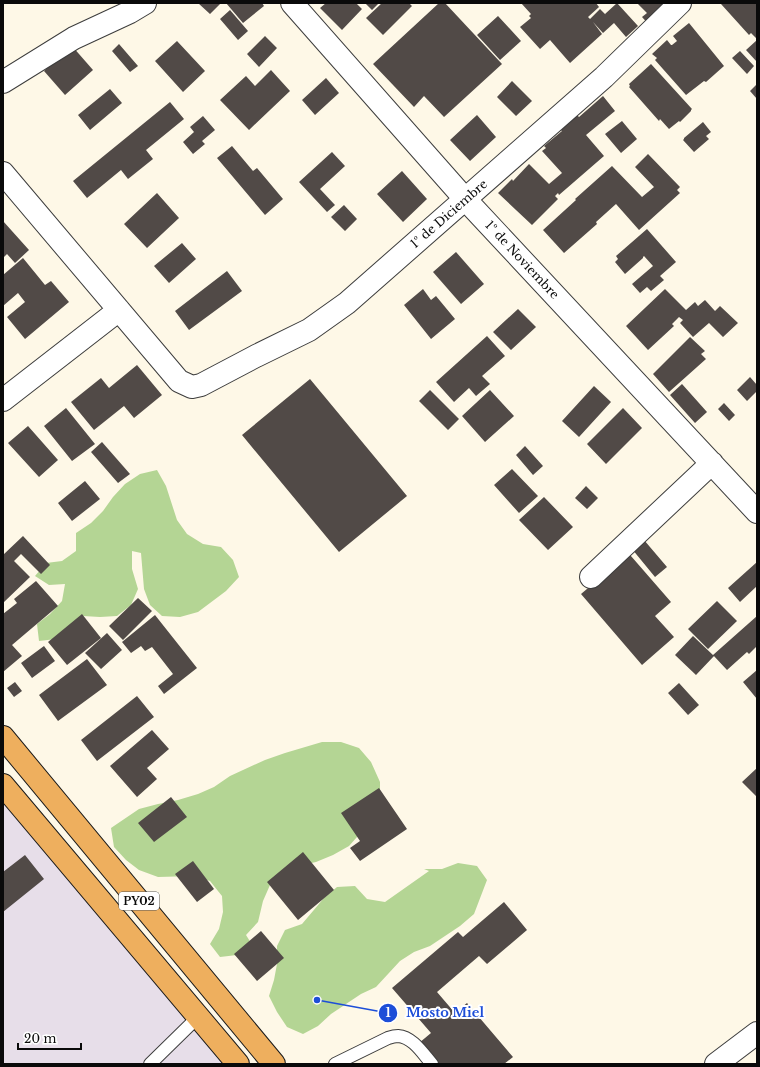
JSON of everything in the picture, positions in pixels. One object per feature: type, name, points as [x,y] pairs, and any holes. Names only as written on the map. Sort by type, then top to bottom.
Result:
[{"type":"highway","name":"PY02","points":[[3,737],[274,1064]]},
{"type":"highway","name":"PY02","points":[[3,785],[237,1064]]},
{"type":"street","points":[[3,82],[74,38],[130,12],[145,3]]},
{"type":"street","name":"1º de Noviembre","points":[[292,3],[465,200],[757,512]]},
{"type":"street","name":"1º de Diciembre","points":[[119,310],[179,380],[192,387],[201,385],[309,330],[348,302],[465,200],[604,77],[680,3]]},
{"type":"street","points":[[3,173],[119,310],[3,400]]},
{"type":"street","points":[[591,577],[712,463]]},
{"type":"street","points":[[716,1064],[757,1033]]},
{"type":"lane","points":[[150,1064],[198,1017]]},
{"type":"lane","points":[[335,1064],[388,1038],[397,1036],[407,1038],[432,1064]]},
{"type":"shaded area","points":[[3,801],[224,1064],[3,1064]]},
{"type":"green space","points":[[157,470],[166,486],[177,520],[187,534],[203,544],[221,547],[233,560],[239,577],[226,591],[198,612],[180,617],[162,616],[150,605],[144,589],[141,553],[132,551],[132,569],[138,589],[131,605],[117,616],[83,616],[56,639],[39,641],[37,624],[50,614],[62,601],[65,584],[49,585],[35,576],[46,563],[62,561],[76,551],[76,533],[91,523],[103,511],[125,484],[140,474]]},
{"type":"green space","points":[[322,742],[341,742],[359,748],[371,762],[380,782],[380,801],[373,819],[349,846],[316,862],[298,866],[270,885],[263,901],[258,922],[246,935],[251,943],[237,955],[220,957],[210,944],[219,929],[223,912],[222,896],[210,881],[194,876],[158,877],[139,870],[126,860],[114,847],[111,828],[139,809],[198,794],[214,787],[230,776],[265,760]]},
{"type":"green space","points":[[458,863],[477,866],[487,880],[474,914],[460,926],[430,946],[414,952],[400,961],[376,987],[361,994],[331,1014],[318,1026],[303,1034],[287,1027],[269,996],[277,964],[277,946],[285,930],[302,924],[324,898],[337,887],[355,886],[367,899],[385,902],[429,871],[424,869],[442,869]]},
{"type":"building","points":[[198,3],[221,3],[210,14]]},
{"type":"building","points":[[226,3],[262,3],[264,6],[243,23]]},
{"type":"building","points":[[326,3],[356,3],[362,9],[342,30],[320,8]]},
{"type":"building","points":[[365,3],[379,3],[372,10]]},
{"type":"building","points":[[382,3],[409,3],[412,6],[383,35],[366,18]]},
{"type":"building","points":[[439,3],[445,3],[502,64],[444,117],[424,96],[414,107],[373,64]]},
{"type":"building","points":[[521,3],[596,3],[599,7],[588,17],[590,19],[600,9],[605,14],[617,3],[638,26],[626,37],[614,23],[603,33],[593,22],[602,34],[570,63],[550,40],[540,49],[520,27],[531,18],[529,16],[531,14]]},
{"type":"building","points":[[637,3],[672,3],[651,27],[642,17],[647,13]]},
{"type":"building","points":[[757,3],[757,39],[751,33],[749,35],[721,4]]},
{"type":"building","points":[[230,10],[248,31],[238,40],[220,19]]},
{"type":"building","points":[[498,16],[521,41],[500,60],[477,35]]},
{"type":"building","points":[[689,23],[724,66],[706,82],[704,81],[686,95],[655,60],[657,58],[652,54],[667,40],[671,45],[677,41],[673,36]]},
{"type":"building","points":[[265,36],[277,48],[259,67],[247,54]]},
{"type":"building","points":[[757,40],[757,62],[746,50]]},
{"type":"building","points":[[177,41],[205,71],[183,92],[155,61]]},
{"type":"building","points":[[119,44],[138,66],[130,72],[112,51]]},
{"type":"building","points":[[72,46],[93,70],[65,95],[44,71]]},
{"type":"building","points":[[740,51],[754,66],[747,74],[732,58]]},
{"type":"building","points":[[651,64],[692,109],[680,122],[679,121],[669,129],[660,119],[659,121],[629,87],[629,84]]},
{"type":"building","points":[[271,70],[290,91],[249,130],[220,100],[246,76],[255,86]]},
{"type":"building","points":[[326,78],[339,93],[315,115],[302,100]]},
{"type":"building","points":[[512,81],[532,101],[516,116],[497,97]]},
{"type":"building","points":[[757,84],[757,99],[750,91]]},
{"type":"building","points":[[110,89],[122,103],[90,130],[78,115]]},
{"type":"building","points":[[603,96],[615,111],[586,135],[604,156],[559,195],[558,193],[555,196],[558,199],[532,225],[498,193],[512,179],[513,181],[529,164],[549,184],[562,173],[542,151],[546,148],[544,146],[562,131],[557,127],[574,112],[579,117]]},
{"type":"building","points":[[170,102],[184,119],[146,150],[153,159],[128,179],[121,170],[87,198],[73,181]]},
{"type":"building","points":[[477,115],[496,137],[470,161],[450,140]]},
{"type":"building","points":[[203,116],[215,130],[202,141],[205,144],[193,154],[183,142],[194,132],[190,127]]},
{"type":"building","points":[[622,121],[637,139],[621,153],[605,134]]},
{"type":"building","points":[[703,122],[711,132],[706,136],[709,139],[694,152],[683,140]]},
{"type":"building","points":[[232,146],[253,171],[257,168],[283,199],[265,215],[217,158]]},
{"type":"building","points":[[332,152],[345,166],[320,189],[335,205],[327,212],[299,182]]},
{"type":"building","points":[[648,154],[680,187],[677,190],[680,193],[639,230],[616,204],[596,222],[597,224],[564,253],[543,230],[612,166],[642,197],[654,187],[635,167]]},
{"type":"building","points":[[402,171],[427,199],[403,222],[377,194]]},
{"type":"building","points":[[157,193],[179,218],[147,248],[124,224]]},
{"type":"building","points":[[344,205],[357,219],[345,231],[331,217]]},
{"type":"building","points":[[3,221],[29,250],[15,263],[7,254],[3,258]]},
{"type":"building","points":[[647,229],[676,262],[660,276],[664,280],[651,291],[647,287],[640,293],[632,284],[653,266],[644,256],[625,274],[615,262],[618,259],[616,256]]},
{"type":"building","points":[[182,243],[196,259],[169,283],[154,266]]},
{"type":"building","points":[[456,252],[484,284],[461,304],[433,272]]},
{"type":"building","points":[[23,258],[45,285],[51,281],[69,302],[25,339],[7,317],[25,302],[18,293],[3,306],[3,275]]},
{"type":"building","points":[[227,271],[242,291],[189,330],[175,311]]},
{"type":"building","points":[[423,289],[431,300],[436,296],[455,319],[431,339],[404,305]]},
{"type":"building","points":[[665,289],[686,310],[695,302],[698,306],[705,300],[715,311],[720,306],[738,323],[723,337],[709,323],[693,337],[680,323],[683,320],[679,317],[672,324],[674,326],[648,350],[626,326]]},
{"type":"building","points":[[518,309],[536,327],[511,350],[493,332]]},
{"type":"building","points":[[487,336],[505,356],[482,376],[490,384],[476,396],[469,388],[454,402],[436,382]]},
{"type":"building","points":[[690,337],[705,351],[701,354],[706,359],[669,392],[653,374]]},
{"type":"building","points":[[137,365],[162,395],[134,418],[124,406],[94,430],[71,402],[101,378],[109,388]]},
{"type":"building","points":[[750,377],[757,385],[757,391],[747,401],[737,390]]},
{"type":"building","points":[[310,379],[407,496],[339,552],[242,435]]},
{"type":"building","points":[[682,384],[707,412],[695,423],[670,395]]},
{"type":"building","points":[[594,386],[611,402],[579,437],[562,421]]},
{"type":"building","points":[[430,390],[459,419],[448,430],[419,401]]},
{"type":"building","points":[[490,390],[514,416],[485,442],[462,416]]},
{"type":"building","points":[[724,403],[735,415],[729,421],[718,409]]},
{"type":"building","points":[[66,408],[95,444],[72,461],[44,426]]},
{"type":"building","points":[[623,408],[642,428],[606,464],[587,444]]},
{"type":"building","points":[[28,426],[58,460],[39,477],[8,443]]},
{"type":"building","points":[[102,442],[130,474],[118,483],[91,452]]},
{"type":"building","points":[[525,446],[543,466],[533,475],[516,455]]},
{"type":"building","points":[[512,469],[538,496],[519,513],[494,485]]},
{"type":"building","points":[[85,481],[100,499],[72,521],[58,503]]},
{"type":"building","points":[[586,486],[598,498],[587,509],[575,498]]},
{"type":"building","points":[[544,497],[573,527],[548,550],[519,520]]},
{"type":"building","points":[[23,536],[50,565],[41,574],[21,554],[14,561],[30,577],[3,603],[3,555]]},
{"type":"building","points":[[644,540],[667,567],[655,577],[632,549]]},
{"type":"building","points":[[624,548],[671,602],[655,616],[674,637],[642,665],[581,594],[613,567]]},
{"type":"building","points":[[757,562],[757,586],[740,602],[728,588]]},
{"type":"building","points":[[36,581],[58,606],[12,645],[22,656],[3,672],[3,614],[17,603],[14,599]]},
{"type":"building","points":[[138,598],[152,611],[123,640],[109,626]]},
{"type":"building","points":[[717,601],[737,621],[708,649],[688,629]]},
{"type":"building","points":[[82,614],[101,638],[67,665],[48,642]]},
{"type":"building","points":[[155,615],[197,668],[164,694],[158,686],[173,674],[152,647],[145,651],[141,646],[131,653],[122,642]]},
{"type":"building","points":[[757,616],[757,646],[749,654],[747,652],[727,670],[713,655]]},
{"type":"building","points":[[107,633],[122,650],[101,669],[85,653]]},
{"type":"building","points":[[693,636],[714,656],[696,675],[675,655]]},
{"type":"building","points":[[44,646],[55,661],[32,678],[21,663]]},
{"type":"building","points":[[87,659],[107,685],[58,721],[39,695]]},
{"type":"building","points":[[757,670],[757,699],[743,682]]},
{"type":"building","points":[[15,682],[22,691],[14,697],[7,688]]},
{"type":"building","points":[[679,683],[699,705],[688,715],[668,693]]},
{"type":"building","points":[[137,696],[154,717],[97,761],[81,740]]},
{"type":"building","points":[[152,730],[169,749],[147,768],[157,779],[137,797],[110,766]]},
{"type":"building","points":[[757,768],[757,797],[742,782]]},
{"type":"building","points":[[379,788],[407,829],[360,861],[350,848],[360,841],[341,813]]},
{"type":"building","points":[[171,797],[187,817],[154,842],[138,823]]},
{"type":"building","points":[[303,852],[334,890],[298,920],[267,882]]},
{"type":"building","points":[[25,855],[44,879],[3,912],[3,872]]},
{"type":"building","points":[[193,861],[214,889],[197,902],[175,874]]},
{"type":"building","points":[[504,902],[527,930],[487,964],[479,956],[437,992],[455,1013],[467,1003],[513,1057],[504,1064],[437,1064],[419,1043],[431,1033],[392,988],[458,932],[463,937]]},
{"type":"building","points":[[261,931],[284,958],[257,981],[234,954]]},
{"type":"place","name":"Mosto Miel","points":[[317,1000]]}]
